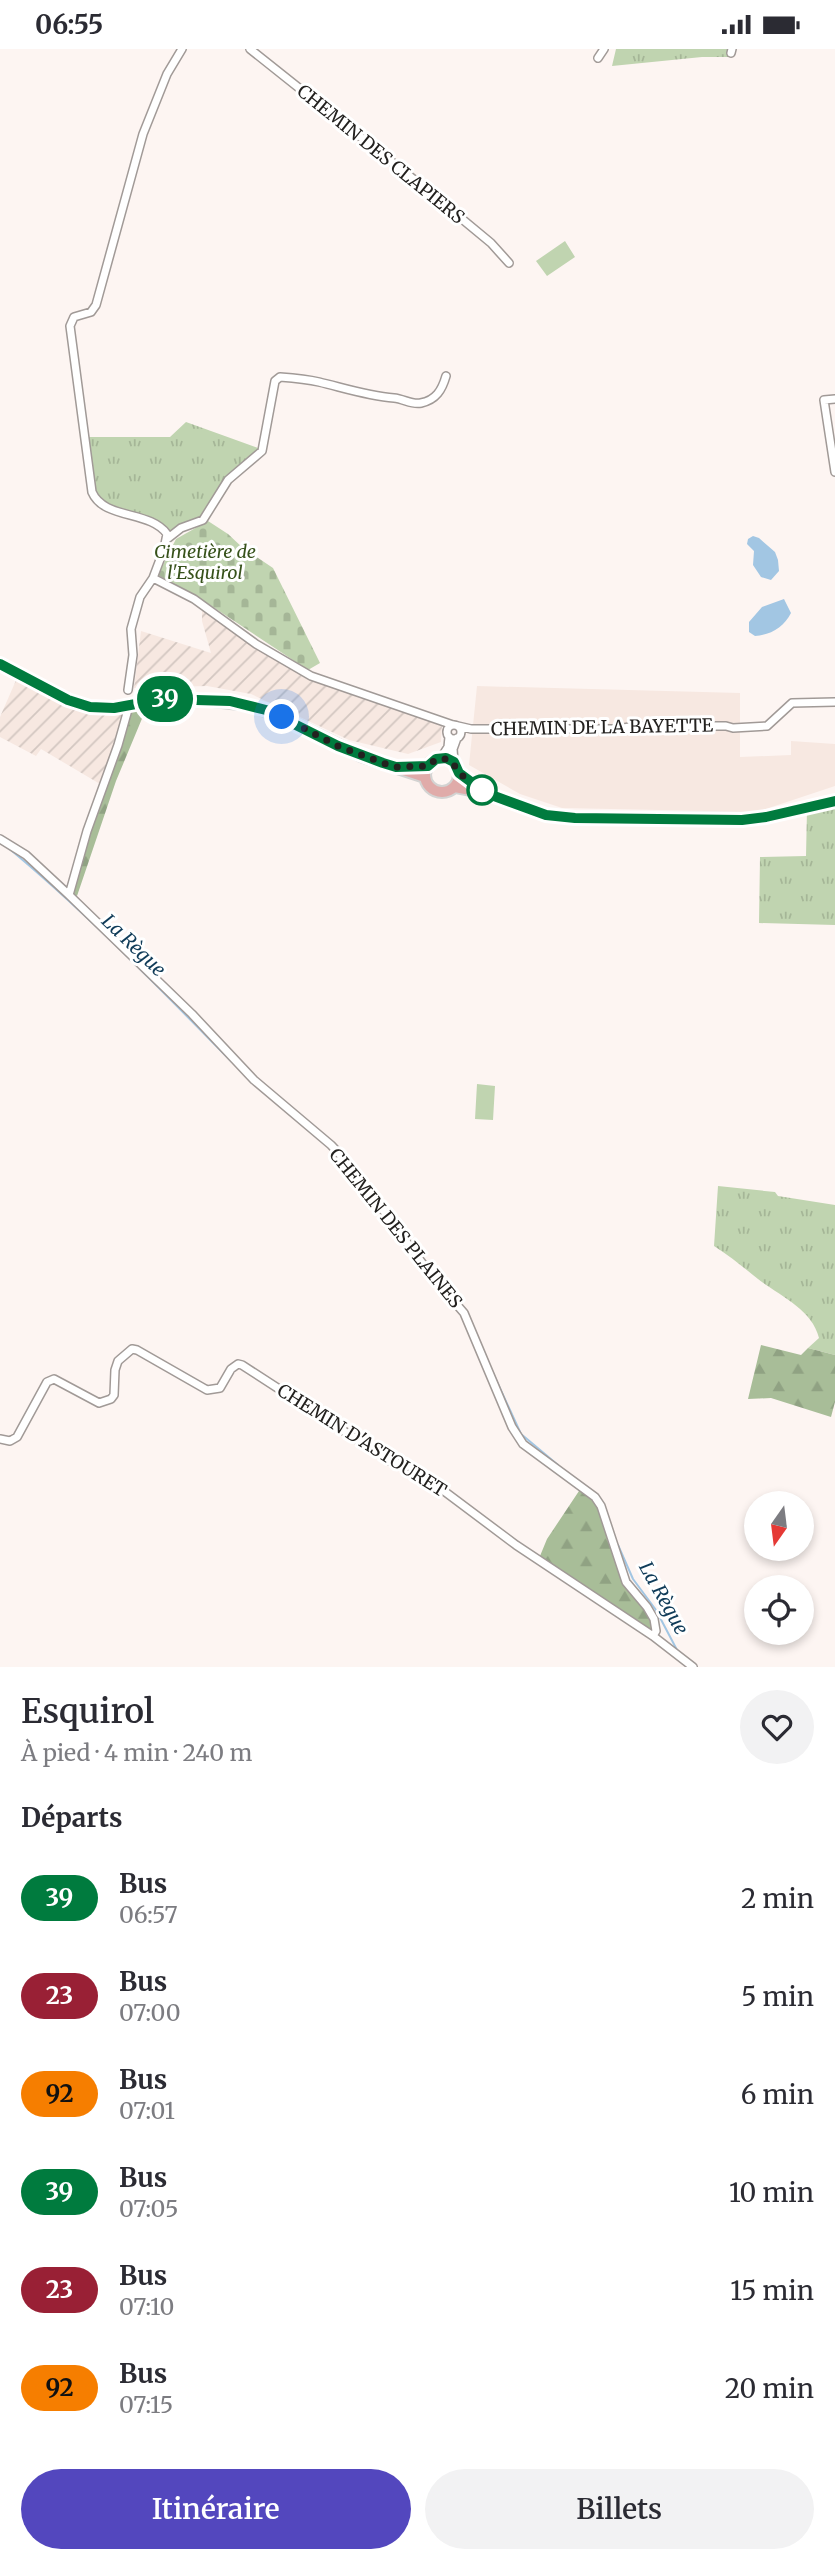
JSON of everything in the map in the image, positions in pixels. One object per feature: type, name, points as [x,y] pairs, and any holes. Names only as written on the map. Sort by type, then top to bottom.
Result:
[{"type":"main road","points":[[0,664],[80,704],[104,708],[187,698],[248,705],[282,717],[361,756],[396,767],[426,771],[441,758],[454,762],[459,773],[486,793]]},
{"type":"main road","points":[[426,771],[429,787],[438,792],[446,792],[455,787],[486,793],[531,811],[561,817],[756,819],[835,801]]},
{"type":"main road","points":[[455,787],[459,773]]},
{"type":"main road","points":[[705,818],[758,814],[835,795]]},
{"type":"street","points":[[167,539],[163,529],[105,506],[95,499],[82,428],[70,327],[74,317],[91,312],[96,305],[143,134],[167,74],[182,49]]},
{"type":"street","name":"CHEMIN DES CLAPIERS","points":[[250,49],[443,203],[491,243],[509,263]]},
{"type":"street","points":[[598,58],[604,49]]},
{"type":"street","points":[[128,690],[133,655],[131,629],[140,597],[153,577],[167,539],[181,528],[203,520],[228,480],[262,451],[275,381],[280,377],[317,381],[380,398],[420,403],[436,396],[446,376]]},
{"type":"street","points":[[835,399],[824,400],[835,472]]},
{"type":"street","points":[[153,577],[194,599],[256,644],[311,676],[440,719],[454,731]]},
{"type":"street","name":"CHEMIN DE LA BAYETTE","points":[[454,731],[767,726],[792,703],[835,702]]},
{"type":"street","points":[[69,895],[86,831],[118,745],[129,706]]},
{"type":"street","points":[[441,758],[454,731]]},
{"type":"street","points":[[454,731],[454,762]]},
{"type":"street","name":"CHEMIN DES PLAINES","points":[[0,839],[26,855],[69,895],[192,1014],[254,1080],[331,1145],[349,1164],[431,1275],[464,1313],[512,1427],[523,1444],[590,1492],[601,1506],[626,1582],[654,1619],[656,1631],[653,1636]]},
{"type":"street","name":"CHEMIN D'ASTOURET","points":[[0,1439],[10,1441],[17,1437],[47,1382],[54,1379],[99,1403],[111,1399],[114,1395],[118,1361],[132,1349],[207,1390],[220,1388],[231,1369],[238,1364],[390,1461],[412,1467],[516,1545],[653,1636],[693,1667]]},
{"type":"shaded area","points":[[202,606],[310,680],[442,725],[441,742],[408,754],[349,740],[251,694],[207,686],[134,688],[141,631],[211,653],[202,621]]},
{"type":"shaded area","points":[[17,678],[58,699],[126,710],[114,753],[100,784],[41,749],[36,756],[0,737],[0,717]]},
{"type":"shaded area","points":[[477,686],[740,693],[740,757],[791,755],[791,741],[835,744],[835,786],[757,812],[562,808],[520,794],[469,765]]},
{"type":"green space","points":[[616,49],[729,49],[728,57],[612,66]]},
{"type":"green space","points":[[565,241],[575,257],[547,276],[536,261]]},
{"type":"green space","points":[[186,422],[258,448],[260,457],[228,482],[210,513],[176,535],[96,497],[87,437],[170,437]]},
{"type":"green space","name":"Cimetière de l'Esquirol","points":[[208,521],[273,568],[320,663],[308,670],[207,603],[158,575],[176,539]]},
{"type":"green space","points":[[146,709],[116,781],[77,896],[68,891],[74,868],[126,710]]},
{"type":"green space","points":[[835,804],[835,925],[759,923],[760,857],[806,856],[807,810]]},
{"type":"green space","points":[[477,1084],[495,1086],[493,1120],[475,1119]]},
{"type":"green space","points":[[718,1186],[775,1192],[778,1196],[835,1205],[835,1355],[808,1348],[819,1338],[810,1319],[794,1304],[714,1246]]},
{"type":"green space","points":[[761,1345],[801,1355],[808,1348],[835,1355],[835,1402],[831,1417],[771,1398],[748,1399]]},
{"type":"green space","points":[[581,1488],[597,1505],[625,1584],[651,1620],[653,1632],[540,1556],[547,1539]]},
{"type":"water","points":[[753,536],[775,552],[779,571],[771,580],[761,577],[753,565],[754,551],[747,544],[748,539]]},
{"type":"water","points":[[784,599],[791,613],[781,626],[761,635],[755,636],[749,632],[749,622],[762,607]]},
{"type":"waterway","name":"La Règue","points":[[6,846],[93,924],[232,1062]]},
{"type":"waterway","name":"La Règue","points":[[492,1371],[521,1434],[558,1465]]},
{"type":"waterway","name":"La Règue","points":[[618,1545],[633,1579],[656,1610],[677,1650]]},
{"type":"bus line","name":"39","points":[[0,664],[68,700],[90,707],[114,708],[163,699],[230,701],[266,710],[338,746],[396,767],[428,766],[436,759],[446,758],[454,762],[459,773],[486,793],[546,815],[575,818],[742,820],[835,801]]},
{"type":"route","points":[[282,717],[338,746],[396,767],[428,766],[436,759],[446,758],[454,762],[459,773],[482,790]]}]
